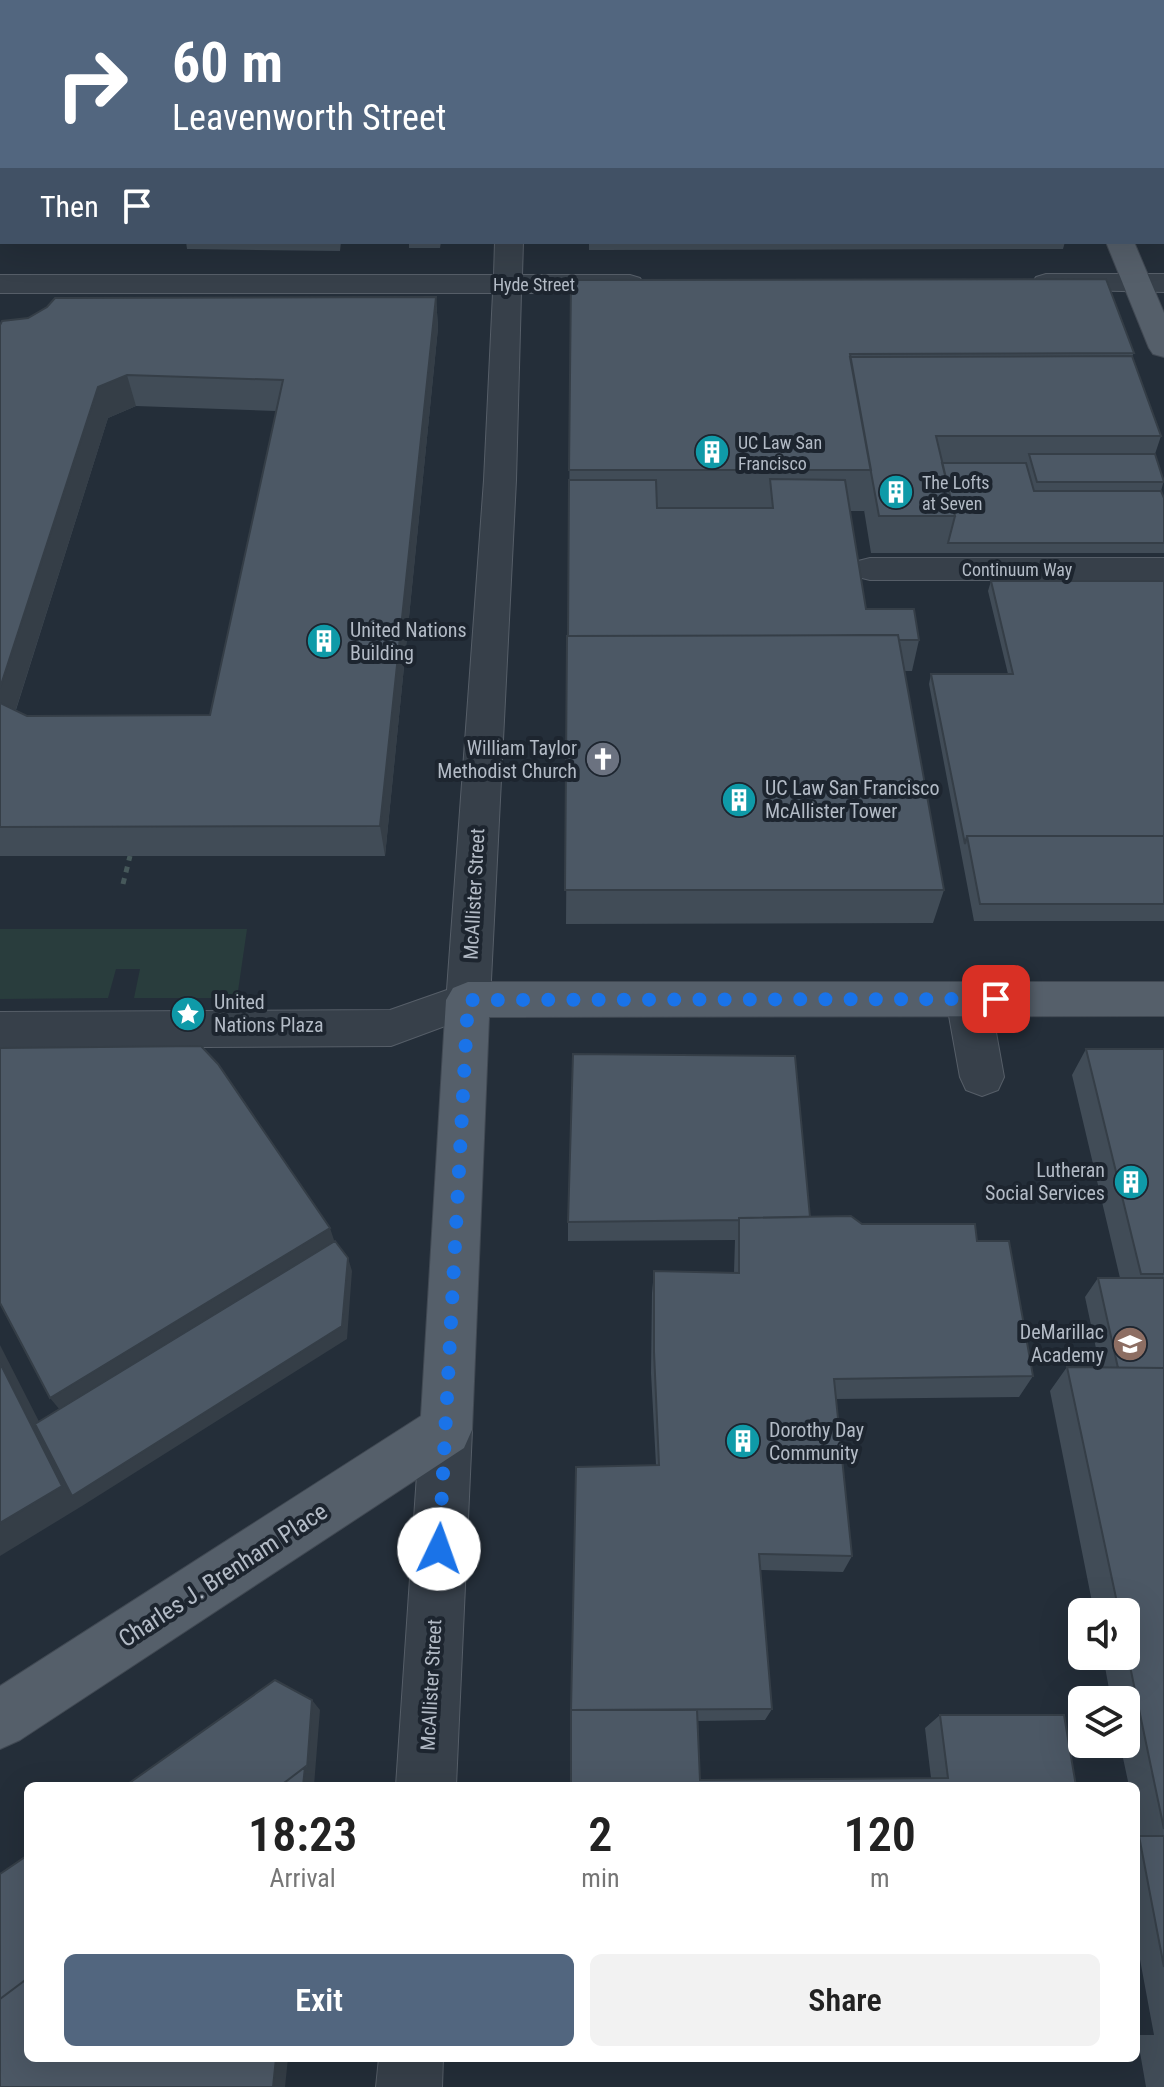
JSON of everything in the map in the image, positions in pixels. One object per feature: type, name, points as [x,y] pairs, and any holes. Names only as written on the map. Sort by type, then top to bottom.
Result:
[{"type":"main road","points":[[1121,244],[1150,283],[1164,348]]},
{"type":"main road","points":[[468,1000],[1164,999]]},
{"type":"main road","name":"McAllister Street","points":[[446,1430],[468,1000]]},
{"type":"main road","name":"Charles J. Brenham Place","points":[[0,1720],[446,1430]]},
{"type":"street","name":"McAllister Street","points":[[468,1000],[500,480],[509,244]]},
{"type":"street","points":[[1013,283],[1150,283]]},
{"type":"street","name":"Hyde Street","points":[[0,284],[652,284]]},
{"type":"street","name":"Continuum Way","points":[[870,569],[1164,569]]},
{"type":"street","points":[[968,999],[982,1077]]},
{"type":"street","points":[[0,1030],[391,1028],[468,1000]]},
{"type":"street","name":"McAllister Street","points":[[426,1782],[446,1430]]},
{"type":"street","points":[[409,2087],[411,2062]]},
{"type":"path","points":[[123,884],[130,856]]},
{"type":"green space","points":[[0,929],[247,929],[237,998],[134,998],[140,969],[116,969],[108,998],[0,999]]},
{"type":"building","name":"UC Law San Francisco","points":[[1106,279],[1134,353],[850,354],[871,470],[569,470],[571,280]]},
{"type":"building","name":"United Nations Building","points":[[436,297],[380,826],[0,827],[0,703],[27,716],[210,715],[283,380],[127,375],[98,387],[0,688],[2,321],[28,318],[47,307],[55,298]]},
{"type":"building","points":[[1132,356],[1161,436],[936,436],[955,516],[879,516],[850,357]]},
{"type":"building","points":[[1029,454],[1155,454],[1164,482],[1037,482]]},
{"type":"building","points":[[942,463],[1026,463],[1034,491],[1161,491],[1164,498],[1164,543],[948,543],[955,516]]},
{"type":"building","points":[[770,479],[845,480],[866,609],[914,609],[919,640],[899,640],[898,635],[568,636],[569,480],[656,480],[657,508],[773,508]]},
{"type":"building","points":[[991,581],[1164,581],[1164,836],[967,836],[965,844],[931,674],[1013,674]]},
{"type":"building","name":"UC Law San Francisco McAllister Tower","points":[[898,635],[944,890],[565,890],[567,636]]},
{"type":"building","points":[[967,836],[1164,836],[1164,904],[980,904]]},
{"type":"building","points":[[201,1046],[218,1064],[330,1228],[50,1398],[0,1303],[0,1048]]},
{"type":"building","name":"Lutheran Social Services","points":[[1086,1049],[1164,1049],[1164,1274],[1141,1274]]},
{"type":"building","points":[[573,1054],[795,1056],[810,1217],[568,1222]]},
{"type":"building","name":"Dorothy Day Community","points":[[851,1216],[862,1224],[975,1224],[977,1241],[1009,1241],[1033,1376],[834,1379],[852,1556],[759,1554],[772,1709],[571,1710],[576,1467],[659,1465],[654,1271],[739,1273],[739,1218]]},
{"type":"building","points":[[335,1241],[348,1258],[342,1326],[72,1496],[35,1424]]},
{"type":"building","points":[[1098,1278],[1164,1278],[1164,1368],[1118,1368]]},
{"type":"building","points":[[0,1363],[62,1486],[0,1523]]},
{"type":"building","points":[[1067,1367],[1164,1368],[1164,1829],[1140,1714],[1140,1686],[1134,1686],[1131,1670],[1140,1670],[1140,1598],[1116,1598]]},
{"type":"building","points":[[275,1680],[312,1700],[307,1769],[305,1767],[285,1782],[131,1782]]},
{"type":"building","points":[[571,1710],[697,1710],[700,1780],[948,1778],[940,1715],[1064,1715],[1068,1758],[1071,1758],[1075,1782],[571,1782]]},
{"type":"building","points":[[305,1767],[303,1782],[285,1782]]},
{"type":"building","points":[[1140,1836],[1164,1836],[1164,1967],[1140,1841]]},
{"type":"building","points":[[24,1858],[24,1981],[0,1999],[0,1874]]},
{"type":"building","points":[[24,1981],[24,2062],[276,2062],[273,2087],[0,2087],[0,1999]]},
{"type":"place","name":"UC Law San Francisco","points":[[712,452]]},
{"type":"place","name":"The Lofts at Seven","points":[[896,492]]},
{"type":"place","name":"United Nations Building","points":[[324,641]]},
{"type":"place","name":"William Taylor Methodist Church","points":[[603,759]]},
{"type":"place","name":"UC Law San Francisco McAllister Tower","points":[[739,800]]},
{"type":"place","name":"United Nations Plaza","points":[[188,1014]]},
{"type":"place","name":"Lutheran Social Services","points":[[1131,1182]]},
{"type":"place","name":"DeMarillac Academy","points":[[1130,1344]]},
{"type":"place","name":"Dorothy Day Community","points":[[743,1441]]},
{"type":"route","points":[[439,1549],[468,1000],[996,999]]}]
